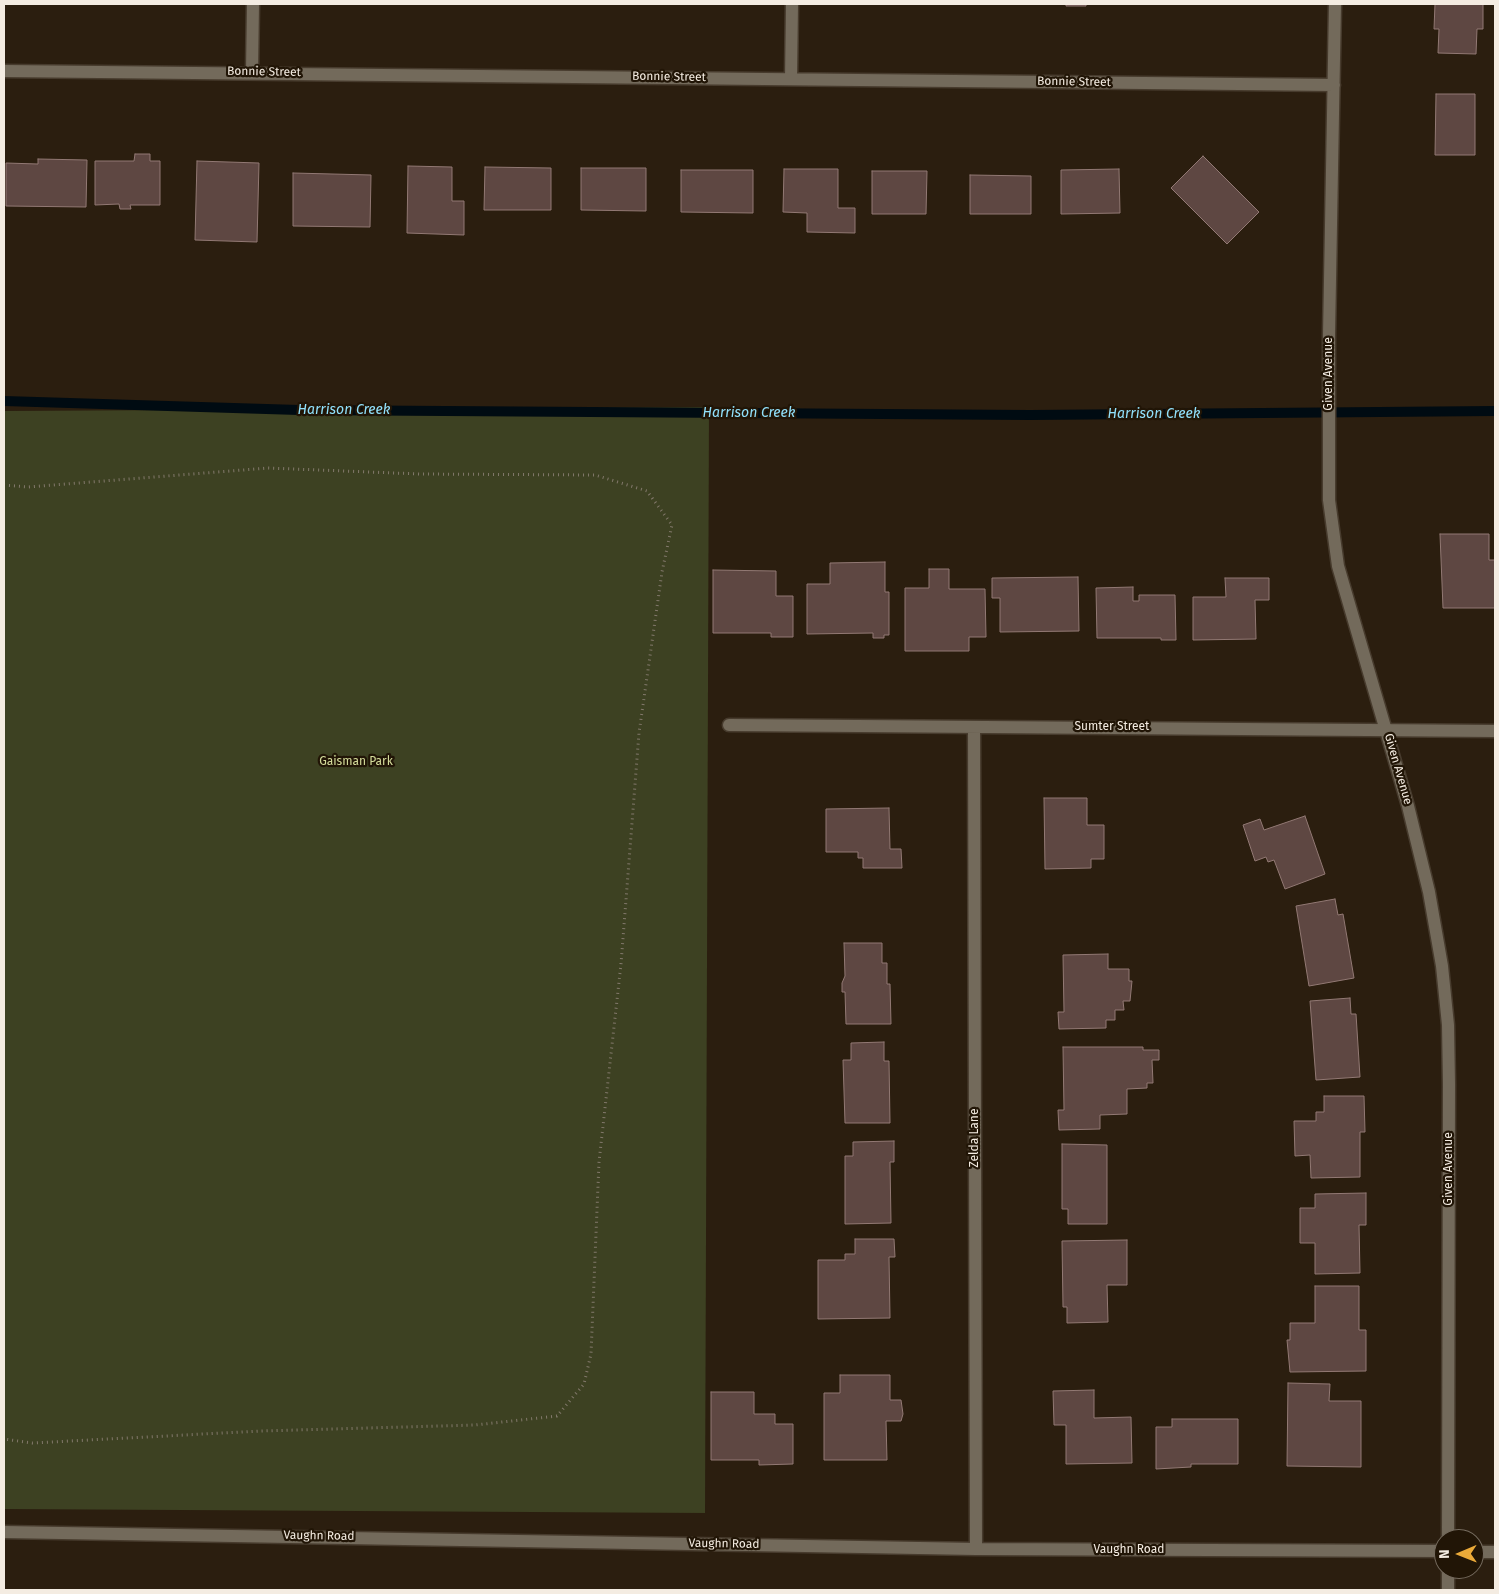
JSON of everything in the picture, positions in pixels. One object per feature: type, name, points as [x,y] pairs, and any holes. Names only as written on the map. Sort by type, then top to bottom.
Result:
[{"type":"street","points":[[252,72],[253,4]]},
{"type":"street","points":[[791,79],[792,4]]},
{"type":"street","name":"Given Avenue","points":[[1335,4],[1329,335],[1329,465],[1332,532],[1338,566],[1408,806],[1429,892],[1442,966],[1448,1025],[1448,1529]]},
{"type":"street","name":"Bonnie Street","points":[[4,70],[1334,85]]},
{"type":"street","name":"Sumter Street","points":[[729,725],[1386,729],[1495,732]]},
{"type":"street","name":"Zelda Lane","points":[[974,726],[976,1549]]},
{"type":"street","name":"Vaughn Road","points":[[4,1532],[976,1549],[1434,1551]]},
{"type":"path","points":[[4,485],[28,487],[268,468],[420,474],[595,475],[647,490],[672,525],[662,572],[639,733],[621,964],[599,1162],[592,1354],[584,1384],[557,1416],[475,1425],[261,1431],[32,1443],[4,1439]]},
{"type":"green space","name":"Gaisman Park","points":[[709,407],[705,1513],[4,1509],[4,411]]},
{"type":"building","points":[[1066,4],[1086,4],[1086,6],[1066,6]]},
{"type":"building","points":[[1435,4],[1483,4],[1483,29],[1477,29],[1476,54],[1438,53],[1439,29],[1434,29]]},
{"type":"building","points":[[1436,94],[1475,94],[1475,155],[1435,155]]},
{"type":"building","points":[[135,154],[150,154],[150,161],[160,161],[160,205],[130,205],[131,209],[120,209],[119,204],[95,205],[95,161],[134,161]]},
{"type":"building","points":[[1203,156],[1259,212],[1227,244],[1171,188]]},
{"type":"building","points":[[38,159],[87,160],[86,207],[6,206],[6,163],[38,164]]},
{"type":"building","points":[[197,161],[259,163],[257,242],[195,240]]},
{"type":"building","points":[[408,166],[452,167],[452,201],[464,201],[464,235],[407,233]]},
{"type":"building","points":[[485,167],[551,168],[551,210],[484,210]]},
{"type":"building","points":[[581,168],[646,168],[646,211],[581,210]]},
{"type":"building","points":[[784,169],[838,169],[838,208],[855,208],[855,233],[807,232],[807,213],[783,212]]},
{"type":"building","points":[[1119,169],[1120,213],[1061,214],[1061,170]]},
{"type":"building","points":[[681,170],[753,170],[753,213],[681,212]]},
{"type":"building","points":[[872,171],[927,171],[926,214],[872,214]]},
{"type":"building","points":[[293,173],[371,175],[370,227],[293,226]]},
{"type":"building","points":[[970,175],[1031,176],[1031,214],[970,214]]},
{"type":"building","points":[[1440,534],[1489,534],[1489,560],[1495,560],[1495,608],[1443,608]]},
{"type":"building","points":[[885,562],[885,592],[889,592],[889,635],[884,635],[884,638],[873,638],[873,633],[807,634],[807,584],[830,584],[830,563]]},
{"type":"building","points":[[929,569],[949,569],[949,589],[985,589],[986,637],[969,637],[969,651],[905,651],[905,588],[929,588]]},
{"type":"building","points":[[713,570],[776,571],[776,596],[793,596],[793,637],[771,637],[771,633],[713,633]]},
{"type":"building","points":[[1078,577],[1079,631],[1000,632],[1000,598],[992,598],[992,578]]},
{"type":"building","points":[[1225,578],[1269,578],[1269,600],[1255,600],[1256,639],[1193,640],[1193,597],[1226,597]]},
{"type":"building","points":[[1133,587],[1133,601],[1139,601],[1139,595],[1175,595],[1176,640],[1161,640],[1161,638],[1097,638],[1096,588]]},
{"type":"building","points":[[1044,798],[1087,798],[1087,825],[1104,825],[1104,859],[1091,859],[1091,868],[1045,869]]},
{"type":"building","points":[[889,808],[890,849],[901,849],[902,868],[863,868],[863,858],[858,858],[858,852],[826,852],[826,809]]},
{"type":"building","points":[[1305,816],[1325,874],[1285,889],[1274,860],[1268,862],[1266,857],[1255,861],[1243,825],[1260,819],[1264,830]]},
{"type":"building","points":[[1335,899],[1338,915],[1343,914],[1354,978],[1309,986],[1296,906]]},
{"type":"building","points":[[844,943],[882,943],[882,963],[887,963],[887,984],[890,984],[891,1024],[846,1024],[845,992],[842,992],[842,983],[845,976]]},
{"type":"building","points":[[1108,954],[1108,969],[1129,969],[1129,981],[1132,981],[1130,1001],[1123,1001],[1124,1010],[1115,1010],[1115,1020],[1106,1020],[1106,1028],[1059,1029],[1058,1012],[1064,1012],[1063,955]]},
{"type":"building","points":[[1350,998],[1351,1014],[1356,1014],[1360,1077],[1316,1080],[1310,1001]]},
{"type":"building","points":[[884,1042],[884,1061],[889,1061],[890,1123],[845,1123],[843,1060],[851,1060],[851,1043]]},
{"type":"building","points":[[1063,1047],[1143,1047],[1143,1050],[1159,1050],[1159,1060],[1152,1060],[1153,1083],[1147,1083],[1147,1088],[1127,1089],[1127,1114],[1100,1115],[1100,1129],[1059,1130],[1058,1110],[1064,1110]]},
{"type":"building","points":[[1324,1096],[1364,1096],[1365,1132],[1360,1132],[1360,1177],[1311,1178],[1310,1155],[1295,1156],[1294,1121],[1316,1121],[1316,1112],[1324,1112]]},
{"type":"building","points":[[894,1141],[894,1162],[890,1162],[891,1223],[845,1224],[845,1156],[853,1156],[853,1142]]},
{"type":"building","points":[[1062,1144],[1107,1145],[1107,1224],[1068,1224],[1068,1209],[1062,1209]]},
{"type":"building","points":[[1366,1193],[1366,1225],[1359,1225],[1360,1273],[1315,1274],[1315,1243],[1300,1243],[1300,1208],[1315,1208],[1315,1194]]},
{"type":"building","points":[[855,1239],[894,1239],[895,1257],[889,1257],[890,1318],[818,1319],[818,1260],[845,1260],[845,1254],[855,1254]]},
{"type":"building","points":[[1127,1240],[1127,1285],[1107,1285],[1108,1322],[1067,1323],[1067,1307],[1063,1307],[1062,1241]]},
{"type":"building","points":[[1315,1286],[1359,1286],[1359,1330],[1366,1330],[1366,1371],[1290,1372],[1287,1340],[1290,1340],[1290,1323],[1315,1323]]},
{"type":"building","points":[[840,1375],[890,1375],[890,1400],[901,1400],[903,1414],[901,1421],[886,1421],[887,1460],[824,1460],[824,1393],[840,1393]]},
{"type":"building","points":[[1288,1383],[1330,1384],[1329,1401],[1361,1401],[1361,1467],[1287,1466]]},
{"type":"building","points":[[1094,1390],[1094,1418],[1131,1417],[1132,1463],[1066,1464],[1066,1425],[1054,1425],[1053,1391]]},
{"type":"building","points":[[711,1392],[754,1392],[754,1414],[775,1414],[775,1424],[793,1424],[793,1464],[759,1465],[759,1460],[711,1460]]},
{"type":"building","points":[[1172,1419],[1238,1419],[1238,1464],[1191,1464],[1191,1467],[1156,1469],[1156,1427],[1172,1427]]},
{"type":"waterway","name":"Harrison Creek","points":[[4,401],[299,410],[1030,415],[1495,411]]}]
